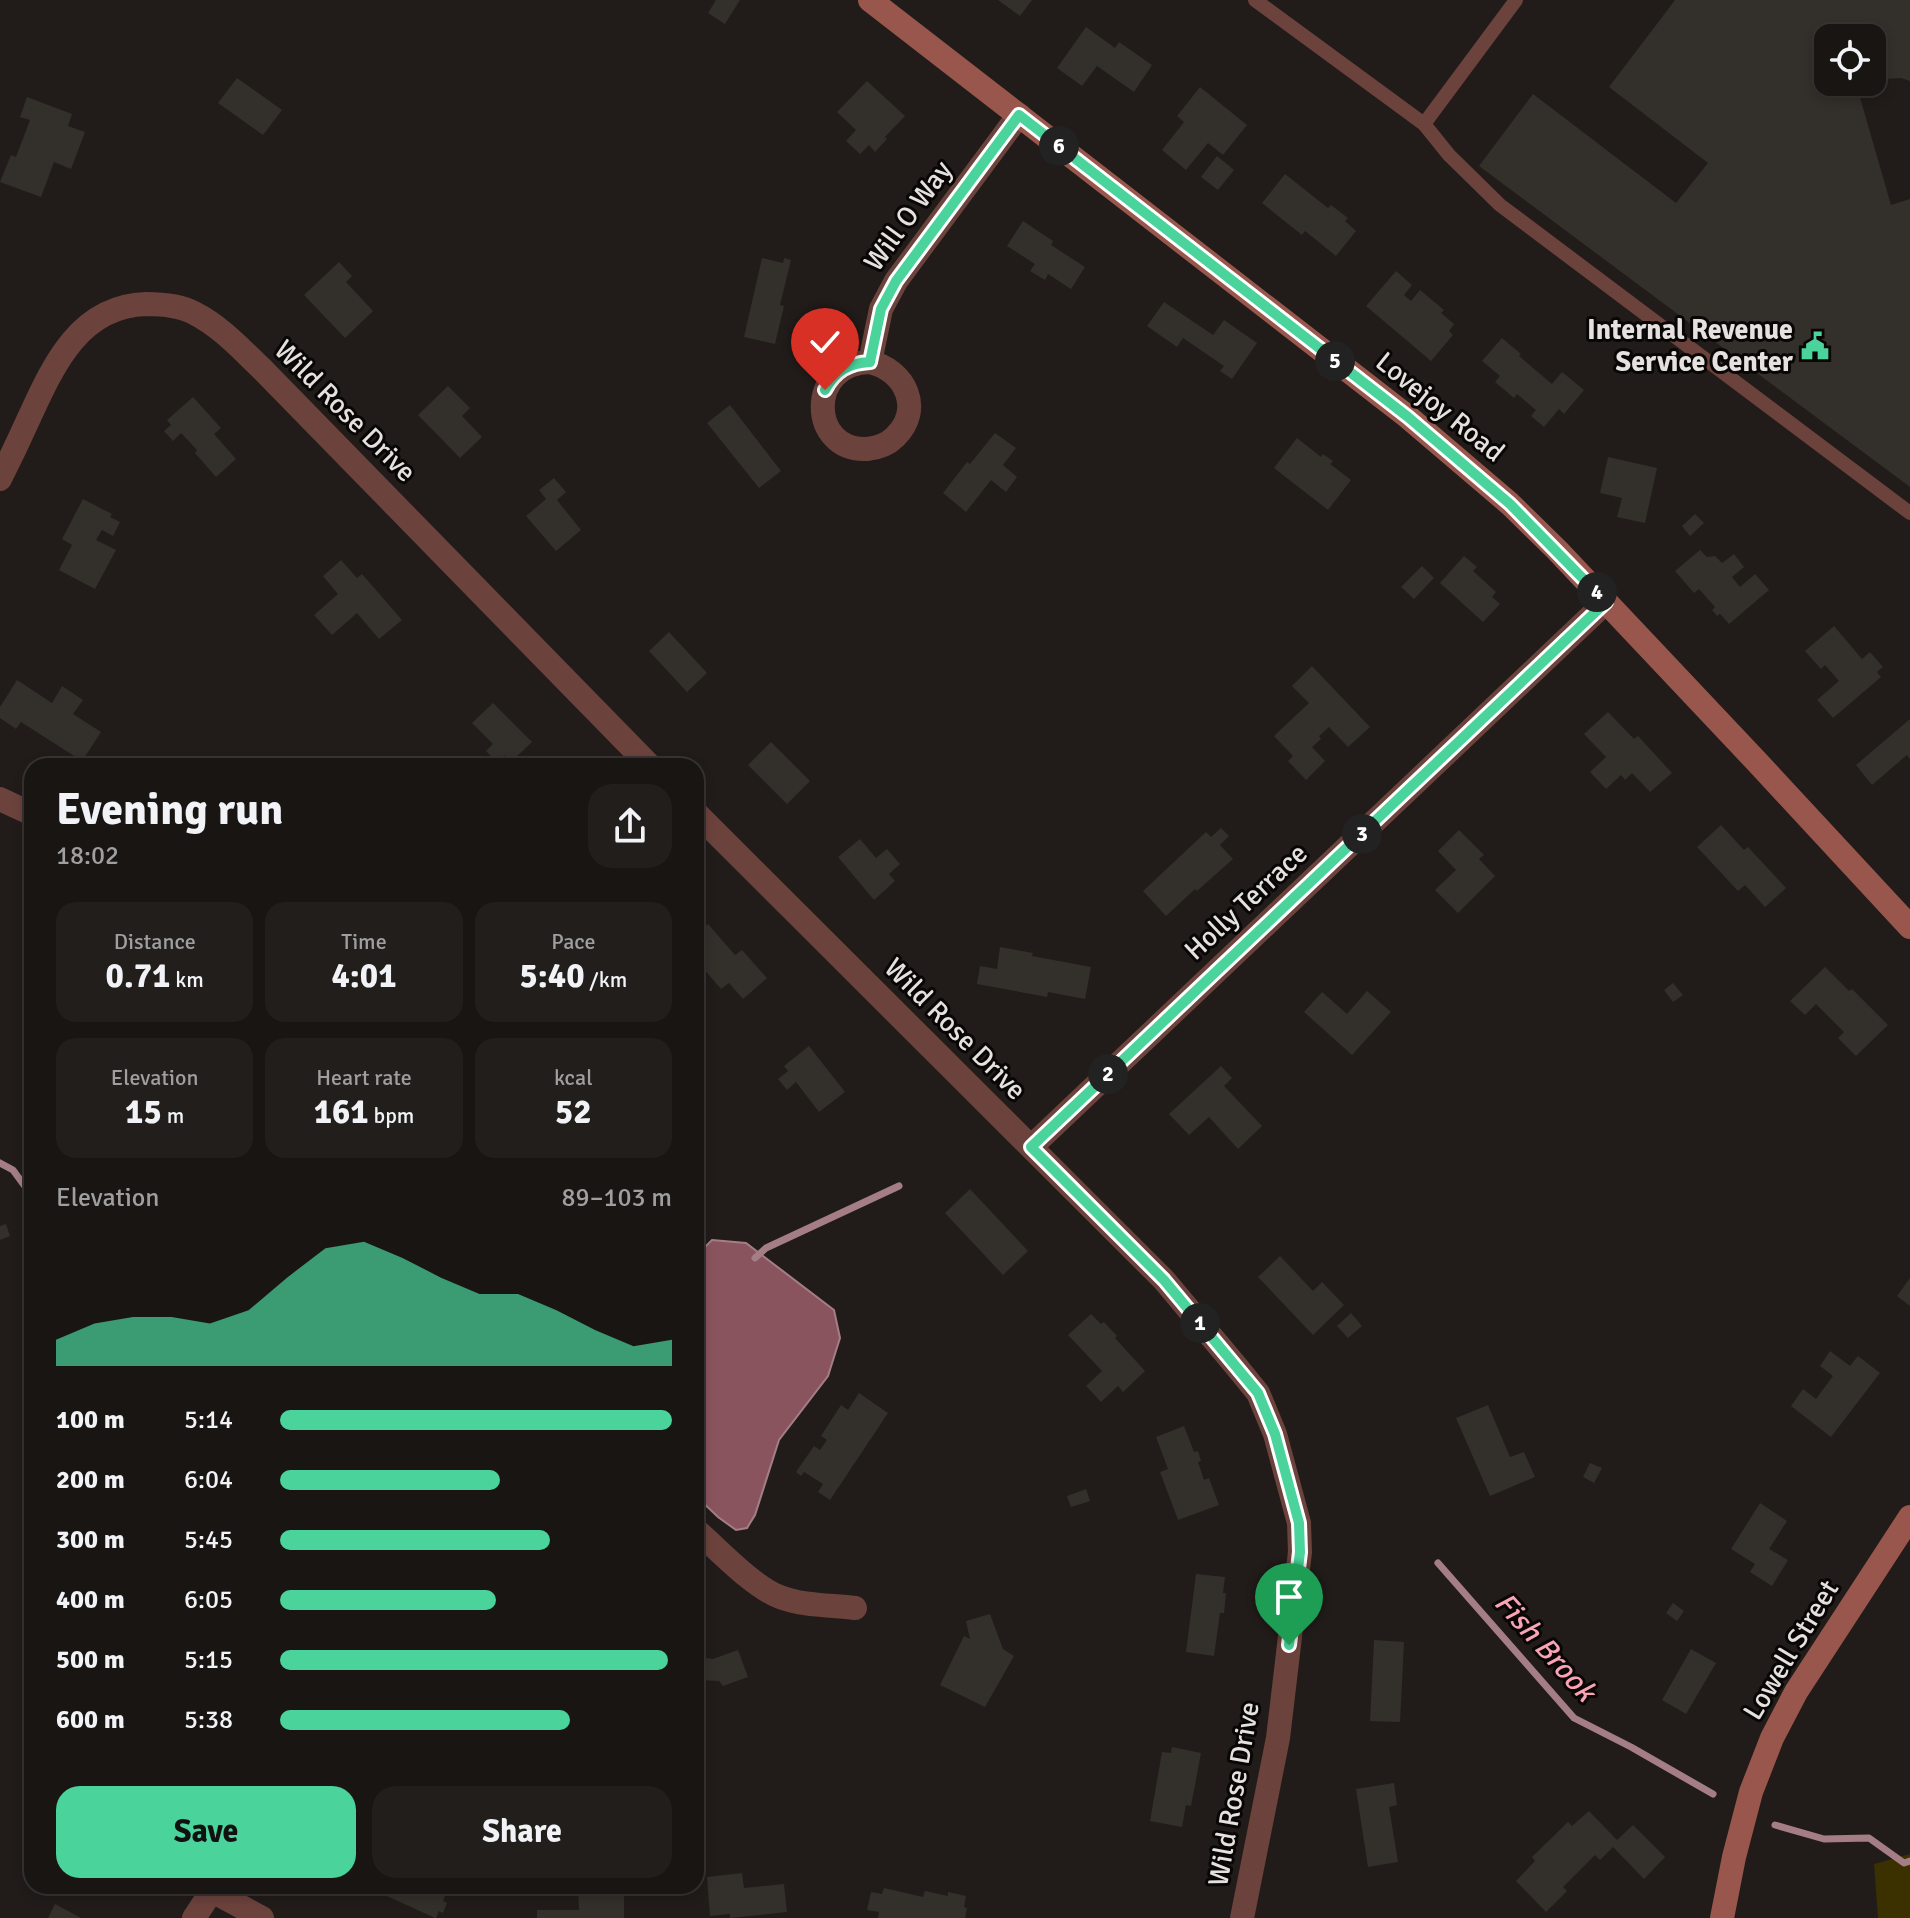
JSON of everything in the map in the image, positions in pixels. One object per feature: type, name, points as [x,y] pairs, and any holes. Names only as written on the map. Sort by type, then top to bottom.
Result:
[{"type":"main road","name":"Lovejoy Road","points":[[870,0],[1408,417],[1510,504],[1606,602],[1910,927]]},
{"type":"main road","name":"Lowell Street","points":[[1722,1918],[1751,1792],[1772,1738],[1796,1692],[1910,1517]]},
{"type":"street","name":"Will O Way","points":[[870,362],[881,309],[896,281],[1019,115]]},
{"type":"street","name":"Wild Rose Drive","points":[[0,479],[52,368],[70,342],[91,324],[130,305],[159,304],[191,311],[216,326],[261,368],[642,758]]},
{"type":"street","name":"Holly Terrace","points":[[1031,1147],[1606,602]]},
{"type":"street","points":[[0,799],[24,810]]},
{"type":"street","name":"Wild Rose Drive","points":[[704,821],[1164,1280],[1258,1393],[1275,1434],[1299,1523],[1300,1552],[1278,1738],[1244,1918]]},
{"type":"street","points":[[704,1537],[755,1583],[778,1597],[855,1608]]},
{"type":"street","points":[[194,1918],[210,1894]]},
{"type":"street","points":[[224,1894],[262,1918]]},
{"type":"lane","points":[[1255,0],[1424,124],[1449,155],[1500,205],[1910,513]]},
{"type":"lane","points":[[1424,124],[1516,0]]},
{"type":"shaded area","points":[[712,1240],[746,1243],[834,1310],[840,1338],[828,1376],[779,1440],[755,1515],[747,1528],[736,1530],[704,1504],[704,1248]]},
{"type":"shaded area","points":[[1910,1854],[1910,1918],[1878,1918],[1874,1864]]},
{"type":"building","points":[[716,0],[740,0],[725,24],[708,13]]},
{"type":"building","points":[[998,0],[1032,0],[1020,16]]},
{"type":"building","name":"Internal Revenue Service Center","points":[[1675,0],[1910,0],[1910,81],[1886,79],[1886,24],[1814,24],[1814,96],[1860,96],[1891,205],[1910,199],[1910,487],[1479,166],[1533,94],[1676,203],[1708,163],[1609,87]]},
{"type":"building","points":[[1086,27],[1115,48],[1119,42],[1152,65],[1134,92],[1097,66],[1082,86],[1057,68]]},
{"type":"building","points":[[237,78],[282,110],[263,135],[218,103]]},
{"type":"building","points":[[867,81],[905,116],[875,152],[869,145],[860,154],[846,141],[856,130],[837,112]]},
{"type":"building","points":[[1200,87],[1247,125],[1223,155],[1208,143],[1186,170],[1162,150],[1184,122],[1177,116]]},
{"type":"building","points":[[27,97],[72,114],[68,126],[85,132],[71,169],[54,162],[41,197],[0,182],[11,155],[16,157],[30,120],[20,117]]},
{"type":"building","points":[[1217,156],[1234,170],[1218,190],[1201,177]]},
{"type":"building","points":[[1285,174],[1328,208],[1331,205],[1348,218],[1345,221],[1356,231],[1336,256],[1305,231],[1302,235],[1262,203]]},
{"type":"building","points":[[1023,221],[1053,241],[1051,245],[1085,267],[1071,289],[1048,274],[1045,280],[1030,271],[1035,264],[1007,246]]},
{"type":"building","points":[[762,258],[783,263],[784,258],[791,260],[775,344],[744,337]]},
{"type":"building","points":[[339,262],[352,276],[346,282],[373,311],[345,338],[304,295]]},
{"type":"building","points":[[1396,271],[1412,285],[1404,295],[1411,301],[1420,290],[1444,310],[1441,313],[1454,324],[1449,331],[1453,335],[1431,361],[1366,306]]},
{"type":"building","points":[[1164,302],[1213,335],[1224,320],[1257,343],[1232,379],[1220,371],[1224,366],[1183,338],[1177,347],[1147,326]]},
{"type":"building","points":[[1502,338],[1552,384],[1562,372],[1584,390],[1564,414],[1559,409],[1544,427],[1531,416],[1536,410],[1517,394],[1514,398],[1495,382],[1500,376],[1482,361]]},
{"type":"building","points":[[448,386],[470,408],[462,416],[482,437],[460,458],[418,415]]},
{"type":"building","points":[[193,397],[221,428],[214,434],[236,459],[216,477],[181,433],[173,441],[164,431],[171,425],[167,420]]},
{"type":"building","points":[[730,405],[781,471],[759,488],[707,423]]},
{"type":"building","points":[[995,433],[1016,448],[1003,465],[1017,477],[1006,492],[991,480],[966,512],[943,493]]},
{"type":"building","points":[[1297,438],[1321,457],[1323,454],[1333,461],[1330,464],[1351,480],[1328,510],[1274,468]]},
{"type":"building","points":[[1608,457],[1657,468],[1645,523],[1617,517],[1622,498],[1600,493]]},
{"type":"building","points":[[554,478],[566,492],[557,500],[581,530],[556,551],[526,516],[546,499],[539,490]]},
{"type":"building","points":[[83,499],[112,514],[110,517],[120,522],[113,536],[102,530],[96,540],[116,550],[95,589],[59,570],[72,545],[62,539]]},
{"type":"building","points":[[1695,514],[1704,523],[1690,536],[1682,526]]},
{"type":"building","points":[[1700,550],[1707,557],[1715,556],[1722,563],[1734,554],[1744,567],[1732,577],[1740,587],[1755,574],[1769,590],[1729,624],[1720,614],[1717,616],[1712,610],[1715,607],[1699,589],[1694,593],[1675,571]]},
{"type":"building","points":[[1464,556],[1477,567],[1473,571],[1496,592],[1492,597],[1500,604],[1483,622],[1440,583]]},
{"type":"building","points":[[341,560],[357,578],[362,574],[402,620],[379,639],[357,613],[332,635],[314,615],[338,594],[323,576]]},
{"type":"building","points":[[1422,566],[1434,578],[1414,599],[1401,587]]},
{"type":"building","points":[[1834,626],[1862,659],[1870,652],[1883,667],[1877,672],[1881,677],[1833,718],[1817,700],[1839,681],[1825,665],[1821,669],[1805,651]]},
{"type":"building","points":[[669,632],[707,673],[687,692],[649,651]]},
{"type":"building","points":[[1312,666],[1370,727],[1348,747],[1329,727],[1312,747],[1325,761],[1306,780],[1288,761],[1293,756],[1274,736],[1309,703],[1292,686]]},
{"type":"building","points":[[17,680],[52,703],[62,686],[83,700],[73,714],[101,732],[84,758],[77,758],[21,722],[16,729],[0,718],[0,707]]},
{"type":"building","points":[[493,703],[532,742],[515,758],[505,755],[493,758],[486,751],[493,744],[472,723]]},
{"type":"building","points":[[1608,712],[1634,739],[1638,736],[1672,773],[1650,792],[1632,773],[1625,780],[1621,775],[1606,789],[1590,772],[1606,757],[1584,734]]},
{"type":"building","points":[[1910,719],[1910,759],[1907,755],[1872,785],[1856,765]]},
{"type":"building","points":[[771,742],[810,781],[787,804],[748,765]]},
{"type":"building","points":[[1721,825],[1744,850],[1748,847],[1786,888],[1765,907],[1745,885],[1738,891],[1697,847]]},
{"type":"building","points":[[1221,828],[1229,836],[1220,845],[1233,859],[1166,916],[1143,891],[1206,832],[1211,837]]},
{"type":"building","points":[[1459,830],[1484,855],[1479,859],[1495,876],[1458,913],[1435,890],[1456,870],[1438,851]]},
{"type":"building","points":[[860,839],[876,858],[887,849],[900,864],[889,874],[895,881],[874,900],[838,857]]},
{"type":"building","points":[[708,924],[735,955],[742,950],[767,978],[743,999],[729,983],[721,989],[704,969],[704,927]]},
{"type":"building","points":[[1000,947],[1091,967],[1085,999],[1048,992],[1047,997],[977,984],[980,966],[997,969]]},
{"type":"building","points":[[1825,967],[1888,1025],[1856,1056],[1838,1038],[1844,1032],[1816,1004],[1805,1015],[1790,1001]]},
{"type":"building","points":[[1673,983],[1683,995],[1673,1002],[1664,990]]},
{"type":"building","points":[[1367,991],[1391,1012],[1352,1055],[1304,1012],[1322,992],[1347,1014]]},
{"type":"building","points":[[809,1046],[845,1092],[819,1112],[796,1082],[787,1090],[778,1079],[788,1071],[784,1066]]},
{"type":"building","points":[[1221,1066],[1232,1078],[1224,1086],[1262,1126],[1238,1149],[1209,1117],[1189,1135],[1169,1114]]},
{"type":"building","points":[[970,1189],[1028,1251],[1003,1275],[945,1213]]},
{"type":"building","points":[[6,1224],[10,1236],[0,1240],[0,1226]]},
{"type":"building","points":[[1280,1256],[1313,1291],[1322,1282],[1344,1305],[1313,1335],[1258,1277]]},
{"type":"building","points":[[1910,1278],[1910,1306],[1897,1296]]},
{"type":"building","points":[[1351,1313],[1362,1326],[1348,1338],[1337,1326]]},
{"type":"building","points":[[1091,1314],[1101,1324],[1104,1322],[1145,1371],[1123,1392],[1118,1386],[1101,1402],[1086,1386],[1102,1371],[1068,1335]]},
{"type":"building","points":[[1830,1351],[1850,1366],[1858,1356],[1880,1373],[1831,1437],[1791,1406],[1803,1389],[1816,1399],[1833,1376],[1820,1366]]},
{"type":"building","points":[[859,1393],[888,1413],[830,1500],[818,1492],[823,1484],[804,1472],[801,1476],[796,1472],[814,1446],[820,1450],[827,1440],[821,1436],[841,1405],[848,1410]]},
{"type":"building","points":[[1488,1405],[1510,1457],[1524,1452],[1535,1477],[1490,1496],[1456,1418]]},
{"type":"building","points":[[1184,1426],[1194,1452],[1198,1451],[1204,1480],[1209,1478],[1219,1505],[1178,1520],[1160,1472],[1168,1469],[1156,1437]]},
{"type":"building","points":[[1590,1463],[1602,1468],[1594,1483],[1583,1477]]},
{"type":"building","points":[[1086,1489],[1090,1501],[1071,1507],[1067,1496]]},
{"type":"building","points":[[1760,1503],[1787,1521],[1769,1549],[1788,1560],[1772,1586],[1750,1572],[1755,1564],[1731,1549]]},
{"type":"building","points":[[1196,1574],[1225,1577],[1224,1613],[1220,1613],[1214,1656],[1186,1652]]},
{"type":"building","points":[[1673,1603],[1684,1611],[1677,1621],[1666,1613]]},
{"type":"building","points":[[990,1614],[1003,1649],[1014,1656],[985,1707],[940,1685],[964,1636],[970,1639],[966,1621]]},
{"type":"building","points":[[1374,1640],[1404,1642],[1400,1722],[1370,1721]]},
{"type":"building","points":[[1691,1649],[1716,1663],[1686,1714],[1662,1700]]},
{"type":"building","points":[[738,1650],[748,1677],[723,1686],[719,1681],[704,1680],[704,1658],[713,1659]]},
{"type":"building","points":[[1172,1747],[1201,1753],[1191,1806],[1186,1805],[1182,1827],[1150,1821],[1162,1752],[1171,1753]]},
{"type":"building","points":[[1394,1783],[1397,1805],[1389,1807],[1398,1862],[1368,1867],[1356,1789]]},
{"type":"building","points":[[1589,1811],[1617,1840],[1633,1825],[1665,1857],[1644,1879],[1613,1847],[1600,1860],[1595,1855],[1563,1887],[1567,1891],[1546,1912],[1516,1881],[1535,1861],[1532,1857],[1568,1822],[1572,1826]]},
{"type":"building","points":[[742,1873],[744,1888],[784,1884],[787,1912],[730,1918],[730,1914],[710,1916],[707,1877]]},
{"type":"building","points":[[884,1888],[923,1897],[925,1891],[966,1896],[965,1918],[878,1918],[879,1912],[867,1910],[871,1892],[882,1894]]},
{"type":"building","points":[[382,1894],[446,1894],[443,1913],[439,1911],[435,1918]]},
{"type":"building","points":[[578,1894],[624,1894],[624,1918],[537,1918],[537,1910],[579,1910]]},
{"type":"building","points":[[55,1904],[81,1918],[48,1918]]},
{"type":"waterway","name":"Fish Brook","points":[[0,1163],[13,1170],[24,1185]]},
{"type":"waterway","name":"Fish Brook","points":[[755,1258],[766,1248],[899,1186]]},
{"type":"waterway","name":"Fish Brook","points":[[1438,1563],[1574,1718],[1713,1794]]},
{"type":"waterway","name":"Fish Brook","points":[[1775,1825],[1824,1839],[1869,1838],[1904,1863],[1910,1861]]},
{"type":"place","name":"Internal Revenue Service Center","points":[[1815,346]]},
{"type":"route","points":[[825,390],[835,374],[843,369],[870,362],[881,309],[896,281],[1019,115],[1408,417],[1510,504],[1606,602],[1031,1147],[1164,1280],[1258,1393],[1275,1434],[1299,1523],[1300,1552],[1289,1645]]}]
